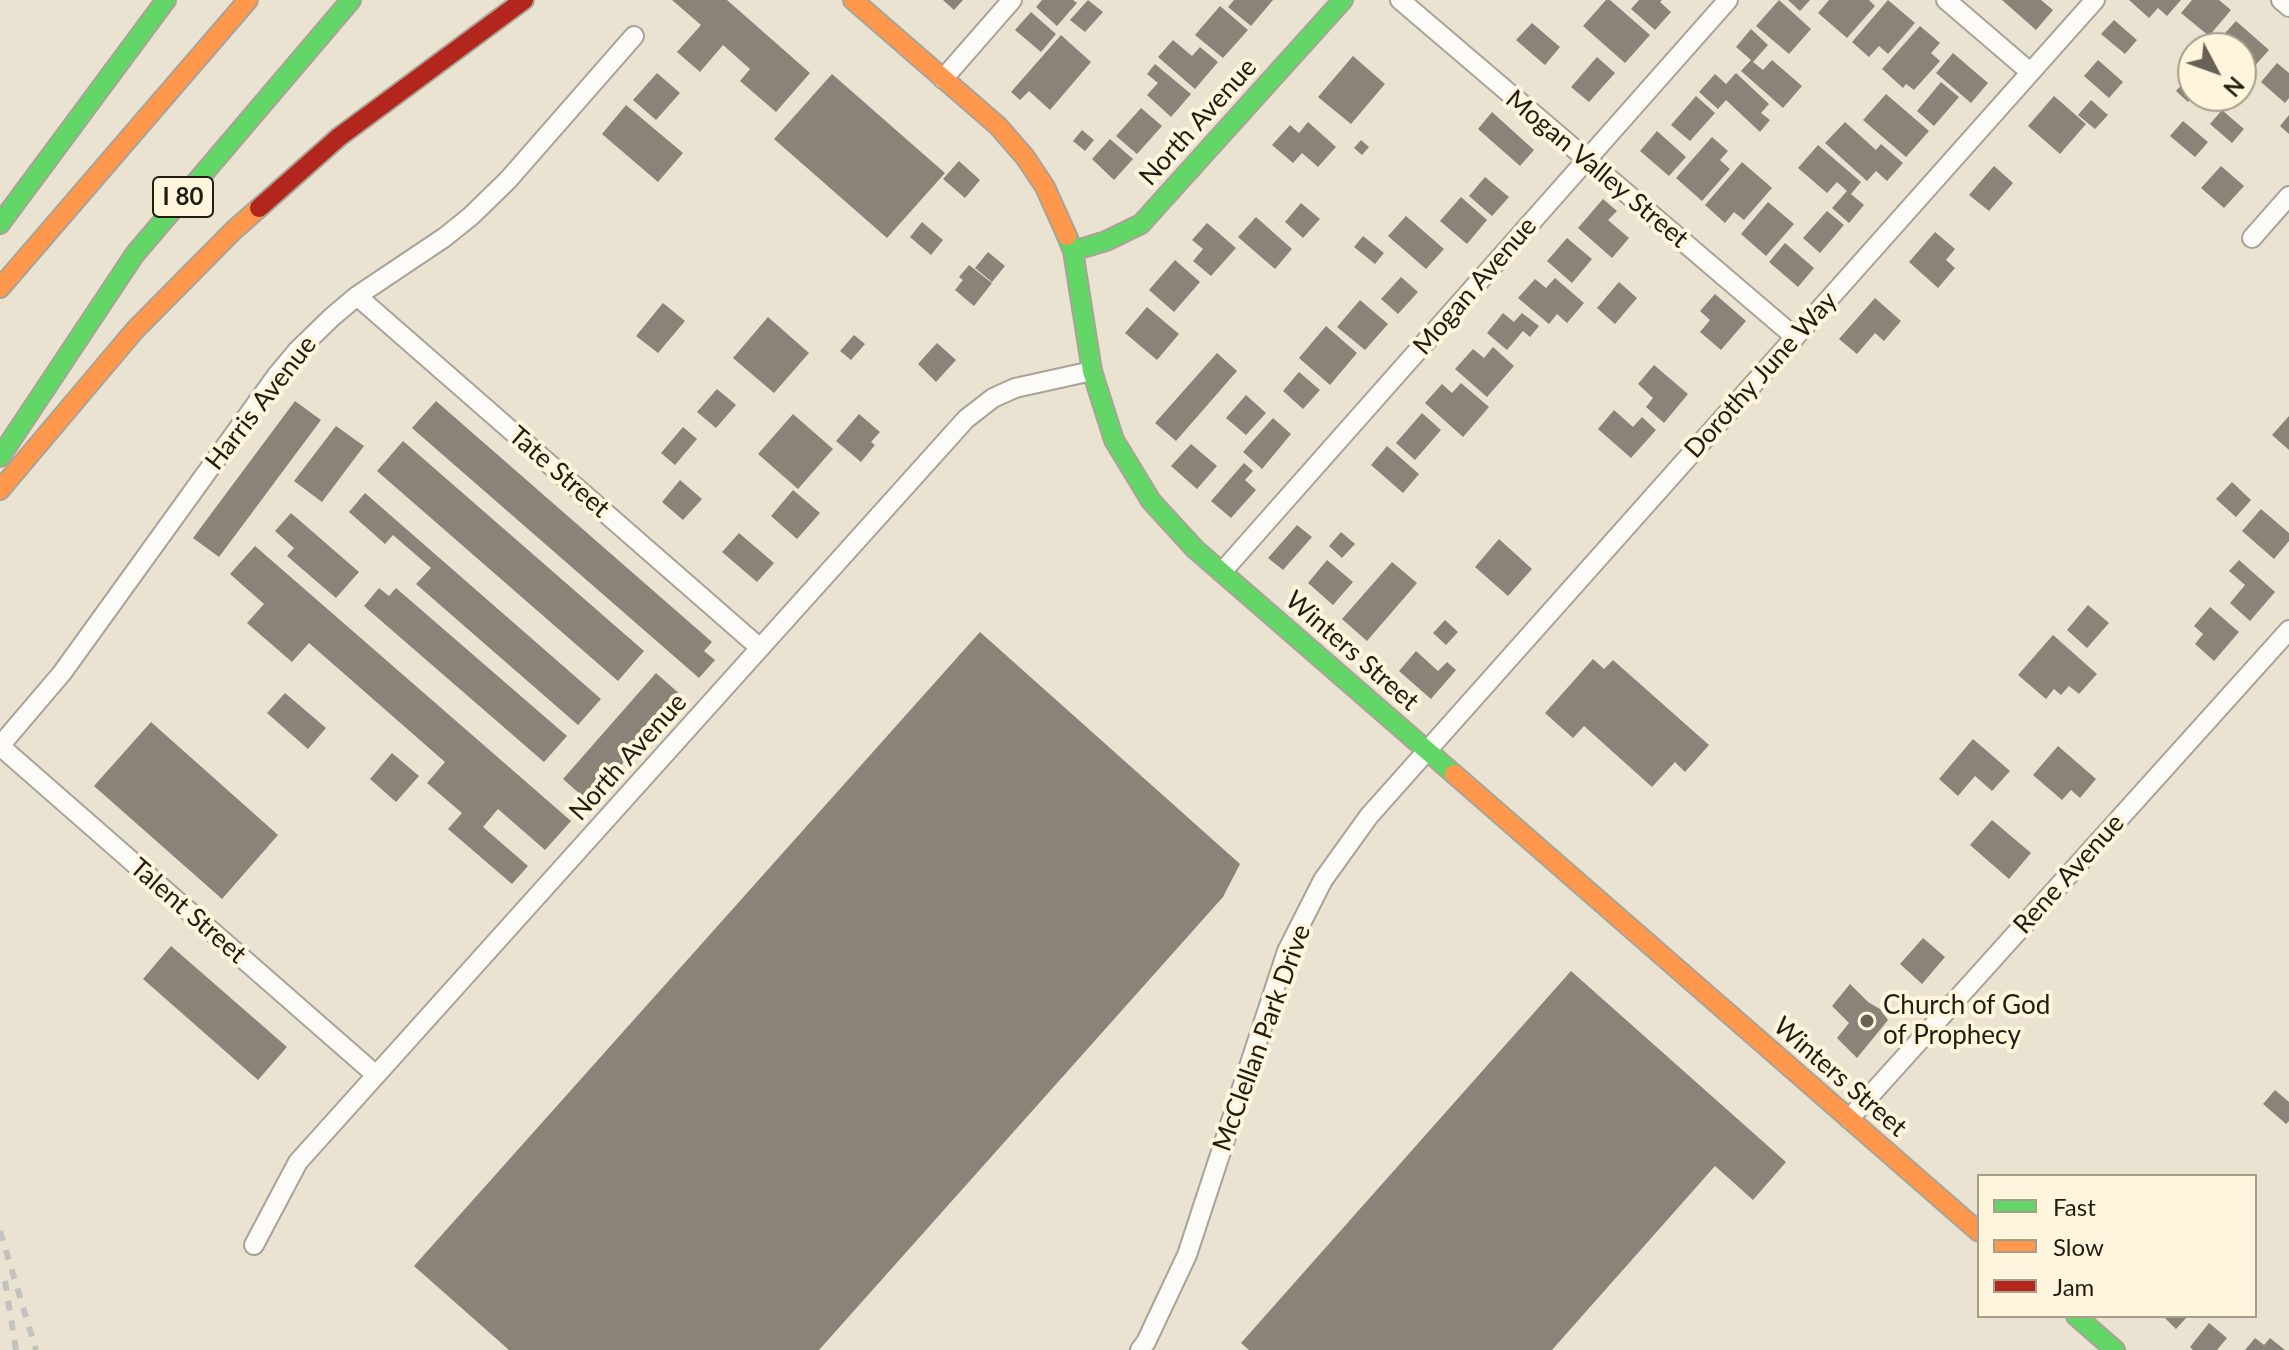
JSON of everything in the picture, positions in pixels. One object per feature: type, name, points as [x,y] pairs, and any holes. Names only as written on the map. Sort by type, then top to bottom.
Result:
[{"type":"main road","points":[[0,224],[166,0]]},
{"type":"main road","points":[[0,288],[248,0]]},
{"type":"main road","name":"I 80","points":[[0,457],[135,254],[351,0]]},
{"type":"main road","points":[[0,490],[135,330],[234,230],[339,137],[524,0]]},
{"type":"main road","name":"Winters Street","points":[[853,0],[998,126],[1025,157],[1052,201],[1073,251],[1092,371],[1114,440],[1151,501],[1169,523],[1977,1230]]},
{"type":"main road","name":"North Avenue","points":[[1073,251],[1106,241],[1141,224],[1343,0]]},
{"type":"main road","points":[[2078,1318],[2115,1350]]},
{"type":"street","points":[[943,79],[1012,0]]},
{"type":"street","name":"Mogan Valley Street","points":[[1400,0],[1795,337]]},
{"type":"street","name":"Mogan Avenue","points":[[1222,572],[1728,0]]},
{"type":"street","points":[[1946,0],[2030,72]]},
{"type":"street","name":"Dorothy June Way","points":[[1427,751],[2095,0]]},
{"type":"street","points":[[2281,0],[2289,7]]},
{"type":"street","name":"Harris Avenue","points":[[0,746],[62,673],[277,375],[332,317],[357,296],[471,216],[508,180],[634,36]]},
{"type":"street","points":[[2252,238],[2289,196]]},
{"type":"street","name":"Tate Street","points":[[357,296],[760,648]]},
{"type":"street","name":"North Avenue","points":[[254,1245],[298,1162],[975,411],[1015,388],[1092,371]]},
{"type":"street","name":"Rene Avenue","points":[[1849,1119],[2289,630]]},
{"type":"street","name":"Talent Street","points":[[0,746],[376,1075]]},
{"type":"street","name":"McClellan Park Drive","points":[[1140,1350],[1187,1255],[1287,951],[1323,880],[1369,816],[1427,751]]},
{"type":"building","points":[[672,0],[727,0],[810,73],[776,112],[740,81],[750,69],[723,45],[700,72],[677,52],[701,25]]},
{"type":"building","points":[[943,0],[963,0],[954,10]]},
{"type":"building","points":[[1042,0],[1073,0],[1077,3],[1057,26],[1036,7]]},
{"type":"building","points":[[1088,0],[1103,12],[1085,32],[1070,20]]},
{"type":"building","points":[[1234,0],[1273,0],[1251,26],[1228,7]]},
{"type":"building","points":[[1606,0],[1610,0],[1650,35],[1625,63],[1583,26]]},
{"type":"building","points":[[1639,0],[1662,0],[1660,2],[1671,12],[1655,30],[1631,9]]},
{"type":"building","points":[[1779,0],[1811,29],[1789,54],[1756,26]]},
{"type":"building","points":[[1788,0],[1810,0],[1800,11]]},
{"type":"building","points":[[1829,0],[1869,0],[1875,6],[1847,38],[1818,13]]},
{"type":"building","points":[[1888,0],[1915,23],[1888,54],[1879,46],[1869,57],[1852,42]]},
{"type":"building","points":[[2002,0],[2041,0],[2053,10],[2036,30]]},
{"type":"building","points":[[2129,0],[2181,0],[2167,16],[2158,8],[2149,18]]},
{"type":"building","points":[[2192,0],[2219,0],[2231,10],[2212,32],[2204,32],[2181,13]]},
{"type":"building","points":[[1220,6],[1248,30],[1223,58],[1195,35]]},
{"type":"building","points":[[1031,12],[1056,34],[1041,52],[1015,30]]},
{"type":"building","points":[[2114,20],[2137,40],[2125,54],[2101,34]]},
{"type":"building","points":[[2236,21],[2249,32],[2226,32]]},
{"type":"building","points":[[1532,23],[1560,47],[1545,65],[1516,40]]},
{"type":"building","points":[[1920,26],[1940,43],[1931,53],[1940,61],[1914,90],[1906,84],[1903,88],[1882,69]]},
{"type":"building","points":[[1751,29],[1768,45],[1753,62],[1763,70],[1772,60],[1802,86],[1783,108],[1741,71],[1751,60],[1736,47]]},
{"type":"building","points":[[1061,35],[1091,62],[1050,110],[1029,91],[1020,100],[1011,92]]},
{"type":"building","points":[[2257,39],[2269,50],[2257,63]]},
{"type":"building","points":[[1173,40],[1192,56],[1200,47],[1218,62],[1195,89],[1158,57]]},
{"type":"building","points":[[1953,53],[1988,83],[1971,103],[1936,73]]},
{"type":"building","points":[[1353,56],[1385,84],[1351,124],[1318,97]]},
{"type":"building","points":[[1597,57],[1615,73],[1589,102],[1571,87]]},
{"type":"building","points":[[2098,60],[2123,82],[2109,98],[2084,76]]},
{"type":"building","points":[[2277,63],[2289,73],[2289,98],[2285,103],[2261,82]]},
{"type":"building","points":[[1155,64],[1191,94],[1171,117],[1147,95],[1158,83],[1147,74]]},
{"type":"building","points":[[657,73],[680,93],[656,120],[633,100]]},
{"type":"building","points":[[1736,73],[1769,104],[1761,113],[1770,120],[1760,132],[1726,100],[1718,109],[1699,92],[1715,74],[1726,84]]},
{"type":"building","points":[[832,74],[945,173],[887,238],[774,139]]},
{"type":"building","points":[[1941,82],[1959,97],[1934,126],[1917,111]]},
{"type":"building","points":[[1886,94],[1929,131],[1906,157],[1863,120]]},
{"type":"building","points":[[1696,96],[1715,113],[1690,141],[1671,125]]},
{"type":"building","points":[[2054,96],[2086,124],[2060,154],[2028,126]]},
{"type":"building","points":[[2091,100],[2108,115],[2095,129],[2078,115]]},
{"type":"building","points":[[626,105],[683,153],[658,182],[602,134]]},
{"type":"building","points":[[1141,108],[1162,126],[1137,154],[1116,136]]},
{"type":"building","points":[[1492,112],[1534,150],[1520,166],[1478,129]]},
{"type":"building","points":[[2220,112],[2224,112],[2244,129],[2232,143],[2210,124]]},
{"type":"building","points":[[2289,115],[2289,134],[2280,126]]},
{"type":"building","points":[[2183,121],[2208,142],[2195,157],[2170,136]]},
{"type":"building","points":[[1308,122],[1336,147],[1318,167],[1302,153],[1293,163],[1272,145],[1290,125],[1299,133]]},
{"type":"building","points":[[1845,122],[1876,150],[1881,144],[1903,163],[1887,181],[1876,171],[1867,181],[1825,143]]},
{"type":"building","points":[[1082,130],[1094,140],[1085,151],[1073,141]]},
{"type":"building","points":[[1657,131],[1686,157],[1669,176],[1640,151]]},
{"type":"building","points":[[1712,137],[1728,151],[1720,160],[1730,169],[1702,201],[1676,178]]},
{"type":"building","points":[[1110,139],[1133,159],[1114,180],[1092,159]]},
{"type":"building","points":[[1361,140],[1369,147],[1362,155],[1354,148]]},
{"type":"building","points":[[1818,145],[1861,182],[1851,194],[1864,205],[1849,223],[1832,208],[1847,191],[1837,182],[1827,193],[1798,168]]},
{"type":"building","points":[[959,161],[980,180],[965,198],[943,179]]},
{"type":"building","points":[[1742,162],[1772,188],[1744,220],[1734,212],[1725,223],[1705,205]]},
{"type":"building","points":[[1994,166],[2013,183],[1989,211],[1969,195]]},
{"type":"building","points":[[2221,166],[2244,186],[2224,208],[2201,188]]},
{"type":"building","points":[[1485,177],[1509,197],[1492,216],[1469,196]]},
{"type":"building","points":[[1461,197],[1487,220],[1467,244],[1440,221]]},
{"type":"building","points":[[1603,199],[1617,211],[1608,220],[1629,238],[1612,258],[1578,228]]},
{"type":"building","points":[[1768,202],[1794,224],[1766,256],[1741,234]]},
{"type":"building","points":[[1301,203],[1320,219],[1303,238],[1285,222]]},
{"type":"building","points":[[1827,211],[1844,225],[1820,253],[1803,238]]},
{"type":"building","points":[[1406,216],[1444,249],[1426,269],[1388,236]]},
{"type":"building","points":[[1256,217],[1292,249],[1275,269],[1238,237]]},
{"type":"building","points":[[922,222],[943,240],[931,255],[910,237]]},
{"type":"building","points":[[1207,223],[1236,248],[1211,276],[1193,261],[1203,249],[1192,240]]},
{"type":"building","points":[[1935,232],[1955,249],[1946,260],[1955,268],[1938,288],[1909,262]]},
{"type":"building","points":[[1363,236],[1384,253],[1375,264],[1354,247]]},
{"type":"building","points":[[1567,238],[1592,259],[1572,283],[1547,261]]},
{"type":"building","points":[[1785,243],[1814,268],[1798,287],[1769,262]]},
{"type":"building","points":[[988,252],[1005,266],[992,282],[975,268]]},
{"type":"building","points":[[1175,260],[1200,282],[1174,312],[1149,290]]},
{"type":"building","points":[[969,265],[992,283],[974,306],[955,290],[963,280],[959,277]]},
{"type":"building","points":[[1401,277],[1418,292],[1398,314],[1381,299]]},
{"type":"building","points":[[1555,278],[1584,303],[1567,323],[1557,314],[1549,324],[1518,298],[1535,279],[1546,288]]},
{"type":"building","points":[[1619,282],[1637,298],[1615,324],[1597,308]]},
{"type":"building","points":[[1715,294],[1746,321],[1721,350],[1700,332],[1710,320],[1700,311]]},
{"type":"building","points":[[1875,298],[1901,321],[1884,341],[1875,333],[1857,354],[1839,339]]},
{"type":"building","points":[[1360,300],[1388,324],[1365,350],[1337,327]]},
{"type":"building","points":[[663,303],[685,321],[658,353],[636,336]]},
{"type":"building","points":[[1147,307],[1179,334],[1157,360],[1125,333]]},
{"type":"building","points":[[1503,313],[1514,322],[1522,313],[1539,326],[1530,337],[1523,331],[1507,350],[1487,333]]},
{"type":"building","points":[[768,317],[809,353],[774,393],[733,358]]},
{"type":"building","points":[[1326,326],[1357,353],[1330,385],[1299,358]]},
{"type":"building","points":[[854,335],[865,344],[851,360],[840,351]]},
{"type":"building","points":[[937,343],[956,360],[936,382],[918,364]]},
{"type":"building","points":[[1493,347],[1514,366],[1487,397],[1455,369],[1473,349],[1484,358]]},
{"type":"building","points":[[1217,353],[1237,371],[1176,441],[1155,423]]},
{"type":"building","points":[[1654,365],[1688,394],[1664,423],[1646,407],[1653,398],[1638,384]]},
{"type":"building","points":[[1299,372],[1320,390],[1303,409],[1283,391]]},
{"type":"building","points":[[1461,383],[1489,407],[1463,437],[1425,403],[1442,384],[1452,393]]},
{"type":"building","points":[[717,389],[736,405],[716,428],[697,412]]},
{"type":"building","points":[[1246,395],[1266,413],[1246,435],[1226,418]]},
{"type":"building","points":[[295,401],[321,420],[219,557],[193,538]]},
{"type":"building","points":[[436,401],[712,642],[704,651],[715,660],[699,678],[412,428]]},
{"type":"building","points":[[1614,410],[1633,427],[1642,417],[1656,430],[1631,458],[1598,429]]},
{"type":"building","points":[[1422,413],[1441,430],[1415,460],[1396,443]]},
{"type":"building","points":[[793,414],[833,449],[798,489],[758,454]]},
{"type":"building","points":[[859,414],[880,432],[871,442],[875,445],[861,462],[836,441]]},
{"type":"building","points":[[2289,416],[2289,450],[2272,435]]},
{"type":"building","points":[[1273,418],[1291,434],[1262,469],[1243,452]]},
{"type":"building","points":[[336,426],[364,446],[322,502],[294,481]]},
{"type":"building","points":[[683,427],[697,439],[675,465],[661,453]]},
{"type":"building","points":[[403,441],[644,651],[618,681],[377,471]]},
{"type":"building","points":[[1191,444],[1217,466],[1197,489],[1171,466]]},
{"type":"building","points":[[1387,446],[1419,474],[1403,493],[1371,465]]},
{"type":"building","points":[[1244,463],[1253,471],[1245,480],[1256,490],[1231,518],[1211,501]]},
{"type":"building","points":[[680,480],[702,499],[683,520],[662,502]]},
{"type":"building","points":[[2232,482],[2251,500],[2236,517],[2216,499]]},
{"type":"building","points":[[793,490],[820,513],[797,539],[771,516]]},
{"type":"building","points":[[365,493],[601,699],[578,725],[416,584],[431,568],[393,535],[385,544],[349,512]]},
{"type":"building","points":[[2261,509],[2289,533],[2289,541],[2274,559],[2242,531]]},
{"type":"building","points":[[291,513],[359,572],[336,598],[287,556],[294,548],[275,531]]},
{"type":"building","points":[[1297,525],[1312,537],[1283,570],[1268,558]]},
{"type":"building","points":[[1341,532],[1355,544],[1342,558],[1329,546]]},
{"type":"building","points":[[739,533],[774,563],[757,582],[722,552]]},
{"type":"building","points":[[1499,539],[1532,569],[1508,596],[1475,567]]},
{"type":"building","points":[[255,546],[571,821],[545,850],[498,809],[483,827],[528,866],[512,884],[448,829],[462,813],[427,783],[445,762],[309,643],[292,662],[247,623],[264,604],[230,574]]},
{"type":"building","points":[[1327,560],[1353,582],[1333,605],[1308,583]]},
{"type":"building","points":[[2239,560],[2275,592],[2250,621],[2230,603],[2245,585],[2229,571]]},
{"type":"building","points":[[1392,562],[1417,583],[1367,641],[1342,619]]},
{"type":"building","points":[[379,588],[389,596],[396,588],[567,736],[544,762],[364,606]]},
{"type":"building","points":[[2088,605],[2109,623],[2087,648],[2067,630]]},
{"type":"building","points":[[2210,607],[2239,632],[2214,661],[2195,644],[2203,634],[2194,626]]},
{"type":"building","points":[[1445,620],[1458,632],[1446,645],[1433,633]]},
{"type":"building","points":[[980,632],[1240,864],[1223,897],[819,1350],[509,1350],[414,1266]]},
{"type":"building","points":[[2053,635],[2097,674],[2079,694],[2069,686],[2061,695],[2054,689],[2046,699],[2018,675]]},
{"type":"building","points":[[1416,651],[1438,671],[1447,662],[1456,670],[1431,699],[1399,671]]},
{"type":"building","points":[[1593,659],[1604,669],[1613,660],[1709,745],[1685,772],[1675,762],[1652,787],[1584,726],[1573,738],[1545,713]]},
{"type":"building","points":[[656,673],[682,696],[589,802],[563,779]]},
{"type":"building","points":[[285,693],[326,728],[308,749],[267,713]]},
{"type":"building","points":[[151,722],[278,835],[222,899],[94,786]]},
{"type":"building","points":[[1973,739],[2010,771],[1992,791],[1975,776],[1958,796],[1939,779]]},
{"type":"building","points":[[2058,746],[2096,779],[2080,798],[2071,790],[2062,800],[2033,775]]},
{"type":"building","points":[[392,753],[419,776],[396,802],[370,779]]},
{"type":"building","points":[[1992,820],[2031,853],[2009,879],[1970,845]]},
{"type":"building","points":[[1923,938],[1945,957],[1922,984],[1900,964]]},
{"type":"building","points":[[171,946],[287,1047],[258,1080],[143,979]]},
{"type":"building","points":[[1571,971],[1786,1162],[1753,1200],[1715,1166],[1552,1350],[1249,1350],[1241,1343]]},
{"type":"building","name":"Church of God of Prophecy","points":[[1850,984],[1880,1009],[1888,1020],[1857,1058],[1837,1038],[1849,1023],[1832,1006]]},
{"type":"building","points":[[2275,1090],[2289,1102],[2289,1121],[2286,1124],[2263,1104]]},
{"type":"building","points":[[2165,1318],[2186,1318],[2176,1329]]},
{"type":"building","points":[[2209,1323],[2227,1338],[2217,1350],[2193,1350],[2190,1347]]},
{"type":"building","points":[[2255,1338],[2264,1345],[2270,1338],[2285,1350],[2245,1350]]},
{"type":"railway","points":[[0,1231],[36,1350]]},
{"type":"railway","points":[[5,1281],[16,1350]]},
{"type":"traffic: fast","points":[[0,224],[166,0]]},
{"type":"traffic: fast","points":[[0,457],[135,254],[351,0]]},
{"type":"traffic: fast","points":[[1073,251],[1106,241],[1141,224],[1343,0]]},
{"type":"traffic: fast","points":[[1067,236],[1073,251],[1092,371],[1114,440],[1151,501],[1195,549],[1454,774]]},
{"type":"traffic: fast","points":[[2078,1318],[2115,1350]]},
{"type":"traffic: slow","points":[[0,288],[248,0]]},
{"type":"traffic: slow","points":[[853,0],[998,126],[1025,157],[1045,187],[1067,236]]},
{"type":"traffic: slow","points":[[0,490],[135,330],[259,208]]},
{"type":"traffic: slow","points":[[1454,774],[1977,1230]]},
{"type":"traffic: jam","points":[[259,208],[339,137],[524,0]]},
{"type":"place","name":"Church of God of Prophecy","points":[[1867,1021]]}]
